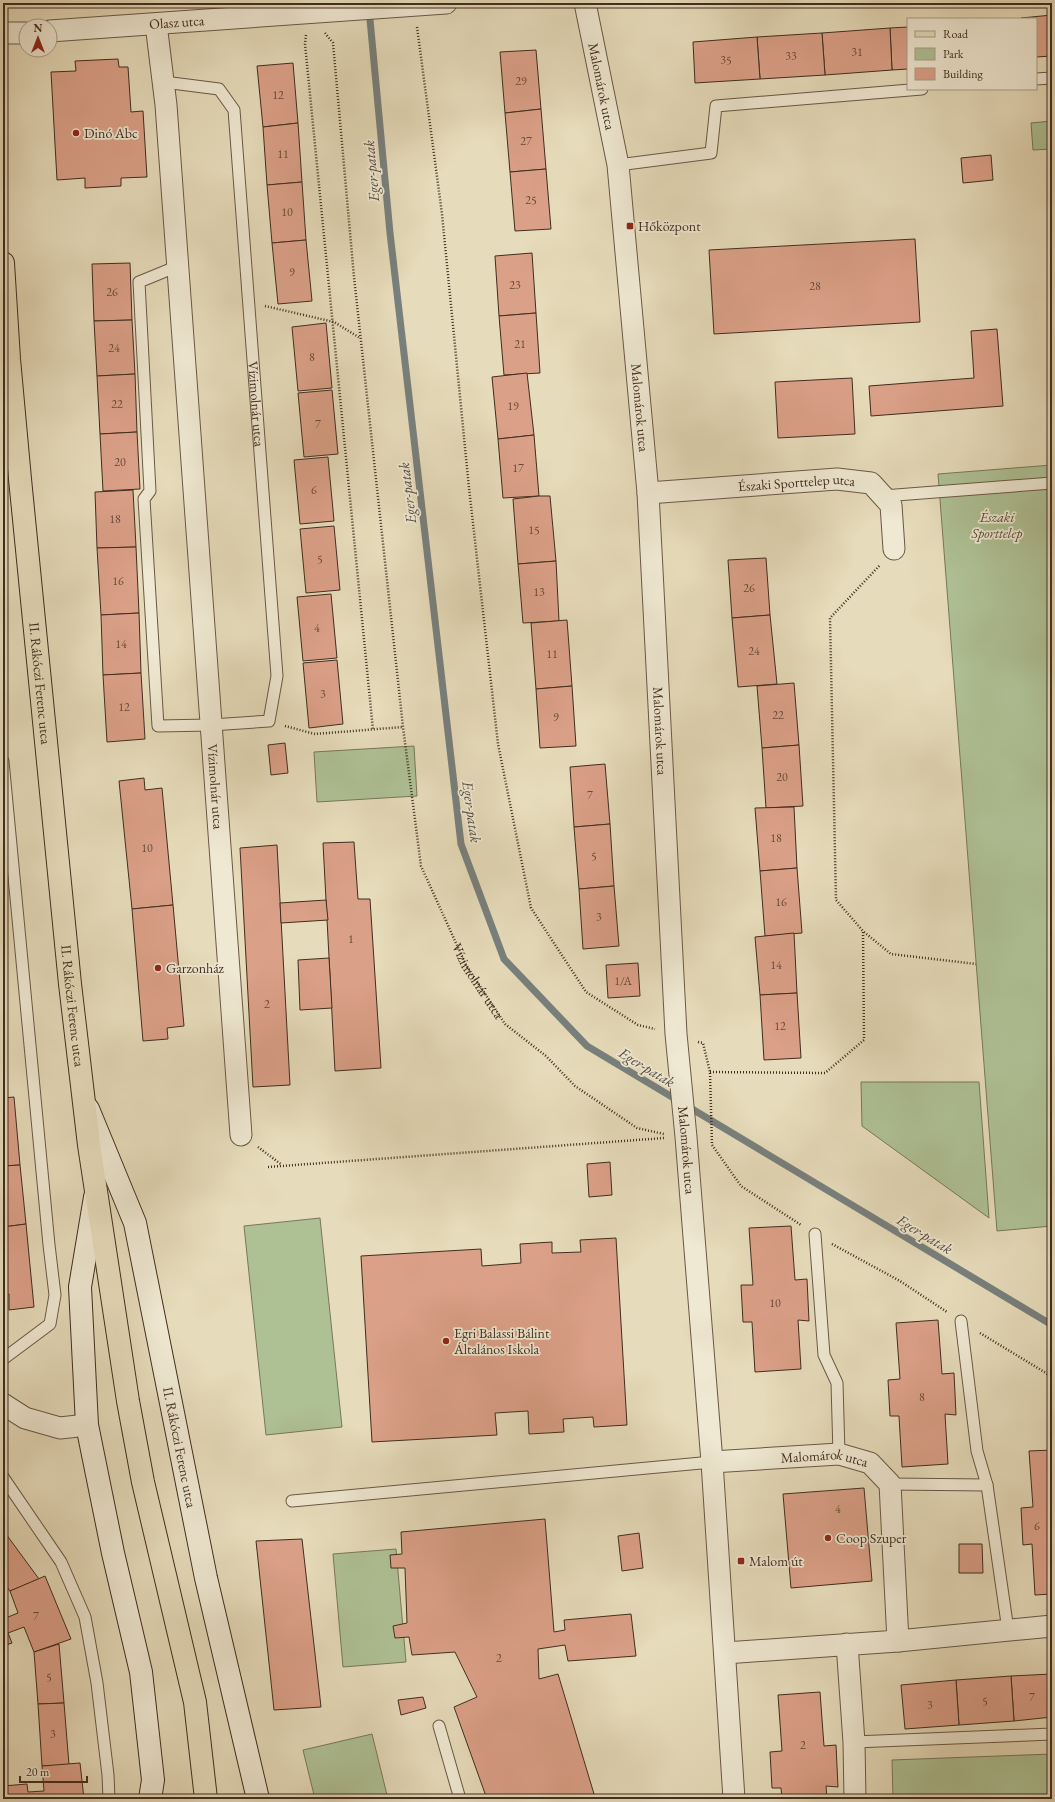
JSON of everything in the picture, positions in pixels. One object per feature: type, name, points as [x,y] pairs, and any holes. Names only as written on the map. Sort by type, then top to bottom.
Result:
[{"type":"main road","name":"II. Rákóczi Ferenc utca","points":[[3,263],[9,359],[70,984],[96,1192],[115,1324],[136,1445],[195,1702],[206,1799]]},
{"type":"main road","name":"II. Rákóczi Ferenc utca","points":[[85,1102],[135,1223],[206,1578],[258,1799]]},
{"type":"main road","name":"II. Rákóczi Ferenc utca","points":[[96,1192],[80,1287],[86,1425],[113,1553],[141,1672],[154,1793]]},
{"type":"street","name":"Olasz utca","points":[[58,30],[446,3]]},
{"type":"street","name":"Malomárok utca","points":[[585,3],[618,165],[648,493],[677,1039],[680,1137],[712,1462],[734,1799]]},
{"type":"street","name":"Vízimolnár utca","points":[[156,24],[164,82],[241,1135]]},
{"type":"street","points":[[3,33],[18,33]]},
{"type":"street","name":"Északi Sporttelep utca","points":[[648,493],[837,479],[871,483],[891,505],[894,549]]},
{"type":"street","points":[[3,1404],[25,1418],[60,1428],[86,1425]]},
{"type":"street","name":"Malomárok utca","points":[[712,1462],[839,1454],[870,1463],[890,1484]]},
{"type":"street","points":[[890,1484],[898,1641]]},
{"type":"street","points":[[725,1653],[898,1641],[1052,1626]]},
{"type":"street","points":[[847,1644],[854,1742],[855,1799]]},
{"type":"lane","points":[[1037,80],[1052,78]]},
{"type":"lane","name":"Vízimolnár utca","points":[[164,82],[220,89],[234,110],[277,676],[269,721],[211,725]]},
{"type":"lane","points":[[618,165],[711,153],[716,106],[910,90]]},
{"type":"lane","points":[[178,266],[139,282],[150,491],[144,499],[158,726],[211,725]]},
{"type":"lane","points":[[883,496],[1052,483]]},
{"type":"lane","points":[[3,761],[55,1295],[50,1324],[3,1359]]},
{"type":"lane","points":[[815,1234],[824,1355],[837,1383],[839,1454]]},
{"type":"lane","points":[[961,1321],[977,1451],[987,1485],[1008,1630]]},
{"type":"lane","points":[[292,1501],[712,1462]]},
{"type":"lane","points":[[3,1477],[61,1562],[85,1617],[97,1683],[108,1775],[108,1799]]},
{"type":"lane","points":[[890,1484],[987,1485]]},
{"type":"lane","points":[[439,1726],[460,1799]]},
{"type":"lane","points":[[854,1742],[1052,1734]]},
{"type":"path","points":[[415,4],[442,214],[469,488],[498,744],[531,908],[586,992],[638,1026]]},
{"type":"path","points":[[310,13],[305,44],[334,322],[373,730]]},
{"type":"path","name":"Vízimolnár utca","points":[[310,13],[333,43],[361,338],[403,727],[421,866],[470,972],[505,1024],[546,1056],[575,1086],[637,1128],[680,1137]]},
{"type":"path","points":[[248,302],[334,322],[361,338]]},
{"type":"path","points":[[894,549],[830,618],[836,900],[863,932],[891,954],[976,964]]},
{"type":"path","points":[[269,721],[315,734],[403,727]]},
{"type":"path","points":[[863,932],[864,1040],[825,1073],[710,1072],[712,1145],[741,1186],[815,1234],[900,1281],[1052,1378]]},
{"type":"path","points":[[241,1135],[282,1165]]},
{"type":"path","points":[[268,1167],[680,1137]]},
{"type":"green space","points":[[1052,121],[1052,149],[1033,150],[1031,123]]},
{"type":"green space","name":"Északi Sporttelep","points":[[1052,465],[1052,1226],[997,1231],[938,474]]},
{"type":"green space","points":[[414,746],[417,796],[317,802],[314,752]]},
{"type":"green space","points":[[861,1082],[979,1082],[989,1218],[862,1126]]},
{"type":"green space","points":[[320,1218],[342,1427],[266,1435],[244,1226]]},
{"type":"green space","points":[[396,1549],[406,1662],[343,1667],[333,1554]]},
{"type":"green space","points":[[372,1734],[388,1799],[315,1799],[303,1750]]},
{"type":"green space","points":[[1052,1754],[1052,1799],[893,1799],[892,1760]]},
{"type":"building","points":[[1052,15],[1052,56],[1037,57],[1037,18],[1021,18]]},
{"type":"building","points":[[907,27],[907,69],[892,70],[890,28]]},
{"type":"building","points":[[890,28],[892,70],[825,75],[822,33]]},
{"type":"building","points":[[822,33],[825,75],[760,79],[757,37]]},
{"type":"building","points":[[757,37],[760,79],[695,83],[693,42]]},
{"type":"building","points":[[536,50],[541,109],[505,113],[500,52]]},
{"type":"building","points":[[118,59],[119,67],[128,67],[131,112],[143,111],[147,177],[121,178],[121,186],[85,188],[85,178],[57,180],[51,72],[76,71],[75,61]]},
{"type":"building","points":[[293,63],[298,123],[263,127],[257,66]]},
{"type":"building","points":[[541,109],[546,169],[510,172],[505,113]]},
{"type":"building","points":[[298,123],[302,182],[267,185],[263,127]]},
{"type":"building","points":[[991,155],[993,180],[963,183],[961,158]]},
{"type":"building","points":[[546,169],[551,229],[515,231],[510,172]]},
{"type":"building","points":[[302,182],[306,240],[272,243],[267,185]]},
{"type":"building","points":[[915,239],[920,322],[714,334],[709,250]]},
{"type":"building","points":[[306,240],[312,301],[278,304],[272,243]]},
{"type":"building","points":[[532,253],[536,313],[499,316],[495,256]]},
{"type":"building","points":[[130,263],[132,320],[94,321],[92,264]]},
{"type":"building","points":[[536,313],[540,373],[504,375],[499,316]]},
{"type":"building","points":[[132,320],[135,374],[97,376],[94,321]]},
{"type":"building","points":[[326,323],[332,388],[298,391],[292,327]]},
{"type":"building","points":[[997,329],[1003,406],[871,416],[869,386],[974,378],[971,331]]},
{"type":"building","points":[[527,373],[534,435],[498,439],[492,377]]},
{"type":"building","points":[[135,374],[137,432],[100,434],[97,376]]},
{"type":"building","points":[[852,378],[855,434],[778,438],[775,382]]},
{"type":"building","points":[[332,390],[338,454],[304,457],[298,393]]},
{"type":"building","points":[[137,432],[140,489],[103,491],[100,434]]},
{"type":"building","points":[[534,435],[539,496],[503,498],[498,439]]},
{"type":"building","points":[[328,457],[334,521],[300,524],[294,460]]},
{"type":"building","points":[[133,490],[136,547],[97,548],[95,492]]},
{"type":"building","points":[[550,496],[556,561],[518,564],[513,499]]},
{"type":"building","points":[[334,526],[340,590],[306,593],[300,529]]},
{"type":"building","points":[[136,547],[139,613],[101,615],[97,548]]},
{"type":"building","points":[[766,558],[770,615],[732,618],[728,560]]},
{"type":"building","points":[[556,561],[559,621],[523,623],[518,564]]},
{"type":"building","points":[[331,594],[337,658],[303,661],[297,597]]},
{"type":"building","points":[[139,613],[141,673],[103,675],[101,615]]},
{"type":"building","points":[[770,615],[777,684],[738,687],[732,618]]},
{"type":"building","points":[[567,620],[572,686],[536,689],[531,623]]},
{"type":"building","points":[[337,660],[343,724],[309,728],[303,663]]},
{"type":"building","points":[[141,673],[145,739],[107,742],[103,675]]},
{"type":"building","points":[[794,683],[799,745],[762,748],[757,686]]},
{"type":"building","points":[[572,686],[576,746],[540,748],[536,689]]},
{"type":"building","points":[[285,743],[288,773],[271,775],[268,745]]},
{"type":"building","points":[[799,745],[803,806],[766,808],[762,748]]},
{"type":"building","points":[[605,764],[610,824],[574,827],[570,767]]},
{"type":"building","points":[[144,778],[145,790],[162,788],[173,905],[132,909],[119,781]]},
{"type":"building","points":[[794,807],[797,868],[760,871],[755,808]]},
{"type":"building","points":[[610,824],[614,886],[579,889],[574,827]]},
{"type":"building","points":[[354,842],[358,899],[370,899],[381,1068],[335,1071],[323,843]]},
{"type":"building","points":[[277,845],[290,1085],[253,1087],[240,848]]},
{"type":"building","points":[[797,868],[802,933],[765,936],[760,871]]},
{"type":"building","points":[[614,886],[619,946],[583,949],[579,889]]},
{"type":"building","points":[[326,900],[328,920],[281,923],[280,903]]},
{"type":"building","name":"Garzonház","points":[[173,905],[184,1026],[167,1028],[168,1039],[143,1041],[132,909]]},
{"type":"building","points":[[794,933],[797,993],[760,995],[755,937]]},
{"type":"building","points":[[329,958],[332,1008],[300,1010],[298,960]]},
{"type":"building","points":[[638,963],[640,996],[608,998],[606,965]]},
{"type":"building","points":[[797,993],[801,1058],[764,1060],[760,995]]},
{"type":"building","points":[[14,1097],[20,1165],[3,1166],[3,1098]]},
{"type":"building","points":[[610,1162],[612,1195],[589,1197],[587,1164]]},
{"type":"building","points":[[20,1165],[26,1224],[3,1227],[3,1166]]},
{"type":"building","points":[[26,1224],[34,1307],[9,1310],[9,1294],[3,1295],[3,1227]]},
{"type":"building","points":[[791,1226],[795,1280],[807,1279],[809,1321],[798,1320],[801,1369],[755,1372],[752,1322],[743,1322],[741,1285],[753,1285],[749,1228]]},
{"type":"building","points":[[616,1238],[627,1425],[594,1427],[593,1417],[563,1419],[564,1432],[529,1434],[528,1411],[495,1413],[497,1435],[372,1442],[361,1256],[481,1249],[482,1266],[521,1263],[520,1244],[552,1242],[552,1253],[581,1252],[580,1240]]},
{"type":"building","points":[[938,1320],[942,1374],[954,1373],[956,1415],[945,1414],[948,1464],[902,1467],[899,1416],[890,1416],[888,1380],[900,1379],[896,1323]]},
{"type":"building","points":[[1052,1450],[1052,1594],[1035,1595],[1032,1544],[1023,1545],[1021,1508],[1033,1507],[1029,1451]]},
{"type":"building","name":"Coop Szuper","points":[[864,1488],[872,1581],[791,1588],[783,1494]]},
{"type":"building","points":[[545,1519],[554,1632],[565,1630],[564,1620],[631,1614],[636,1656],[568,1661],[565,1645],[538,1649],[539,1679],[558,1674],[594,1794],[581,1799],[487,1799],[454,1707],[477,1697],[455,1652],[412,1655],[409,1637],[395,1638],[393,1626],[407,1623],[405,1568],[391,1568],[390,1555],[402,1554],[401,1532]]},
{"type":"building","points":[[3,1530],[39,1579],[10,1591],[3,1582]]},
{"type":"building","points":[[639,1533],[643,1568],[622,1571],[618,1536]]},
{"type":"building","points":[[302,1539],[321,1707],[274,1710],[256,1541]]},
{"type":"building","points":[[959,1544],[982,1544],[983,1573],[959,1573]]},
{"type":"building","points":[[45,1576],[71,1639],[34,1652],[24,1627],[8,1633],[12,1643],[3,1646],[3,1619],[18,1613],[10,1591]]},
{"type":"building","points":[[59,1644],[64,1703],[38,1704],[34,1652]]},
{"type":"building","points":[[1052,1674],[1052,1717],[1014,1721],[1011,1676]]},
{"type":"building","points":[[1011,1676],[1014,1721],[959,1725],[956,1680]]},
{"type":"building","points":[[956,1680],[959,1725],[905,1729],[901,1685]]},
{"type":"building","points":[[820,1692],[824,1746],[836,1745],[838,1787],[826,1786],[827,1799],[782,1799],[781,1788],[772,1788],[770,1752],[782,1751],[778,1695]]},
{"type":"building","points":[[423,1697],[426,1708],[401,1715],[398,1700]]},
{"type":"building","points":[[64,1703],[69,1765],[42,1766],[38,1704]]},
{"type":"building","points":[[80,1763],[84,1799],[3,1799],[3,1786],[27,1784],[28,1792],[44,1791],[42,1766]]},
{"type":"waterway","name":"Eger-patak","points":[[369,9],[390,233],[461,844],[504,959],[587,1046],[1052,1325]]},
{"type":"place","name":"Dinó Abc","points":[[76,133]]},
{"type":"place","name":"Hőközpont","points":[[630,226]]},
{"type":"place","name":"Garzonház","points":[[158,968]]},
{"type":"place","name":"Egri Balassi Bálint Általános Iskola","points":[[446,1341]]},
{"type":"place","name":"Coop Szuper","points":[[828,1538]]},
{"type":"place","name":"Malom út","points":[[741,1561]]}]
